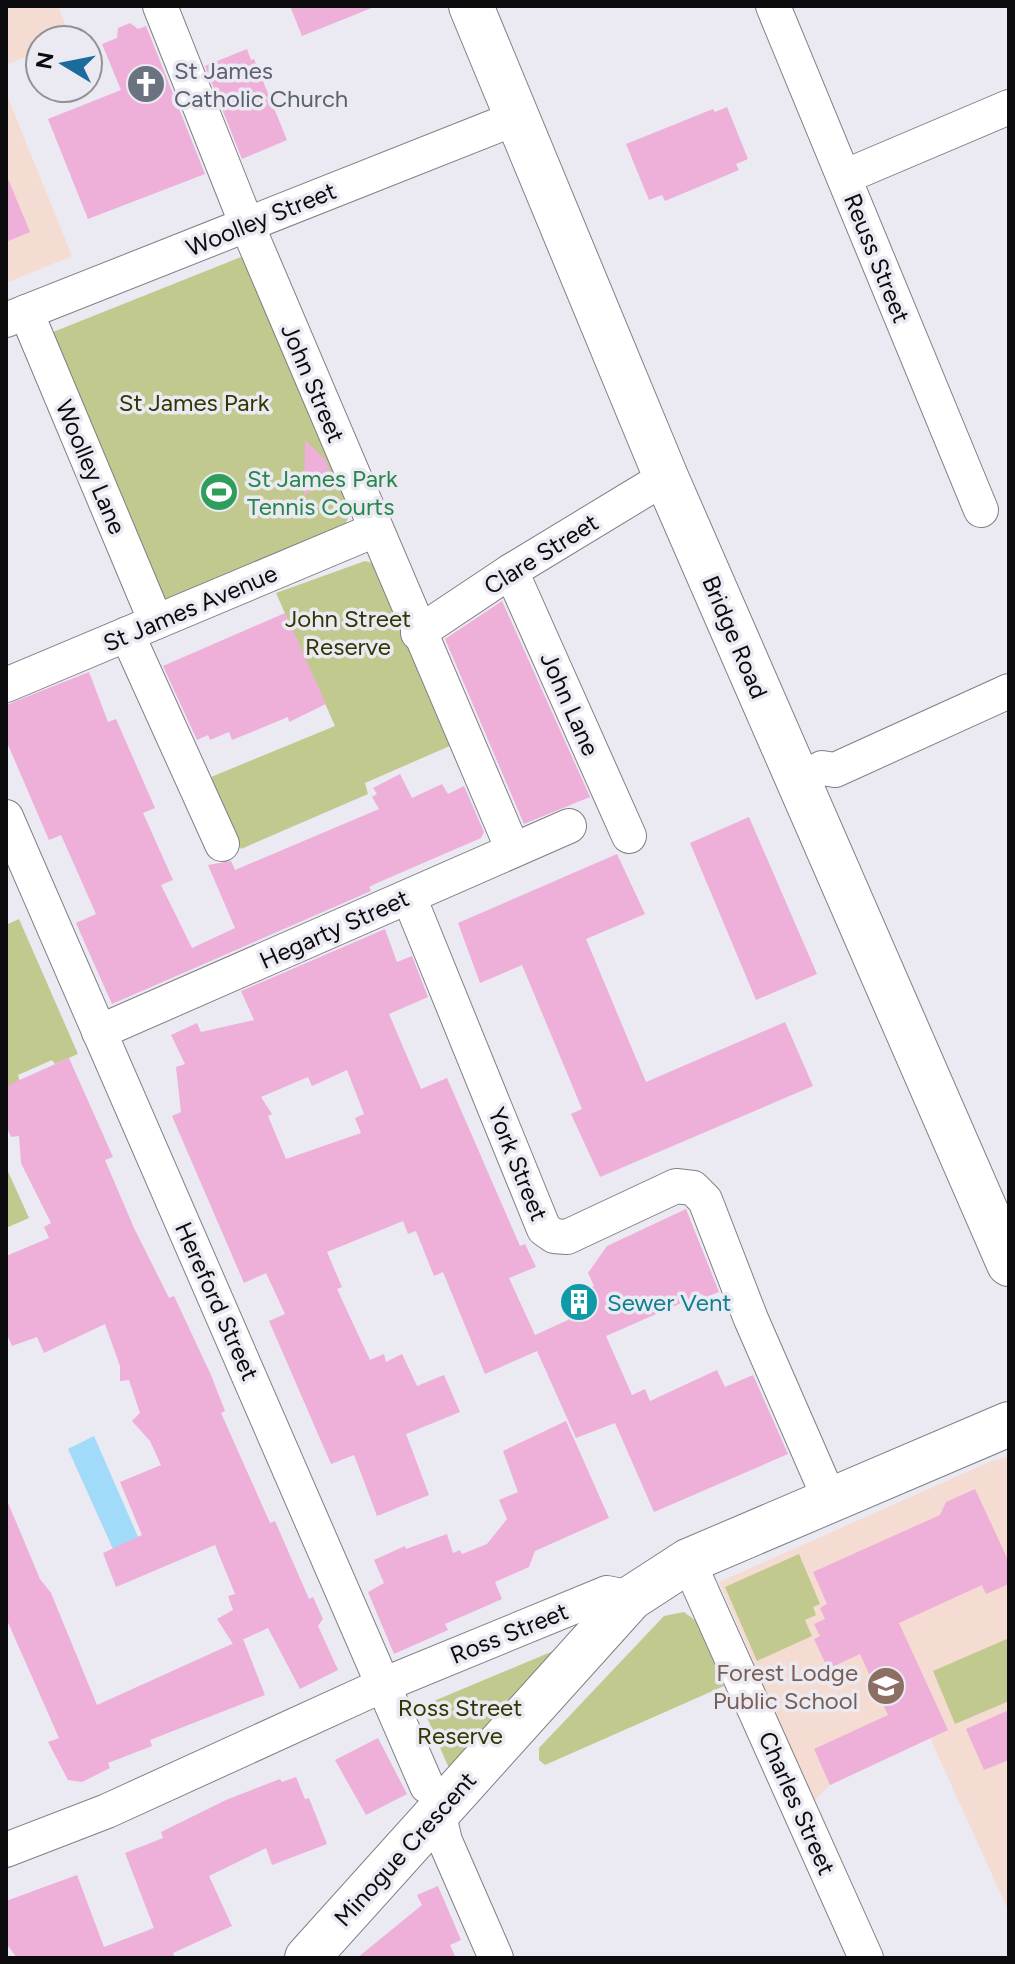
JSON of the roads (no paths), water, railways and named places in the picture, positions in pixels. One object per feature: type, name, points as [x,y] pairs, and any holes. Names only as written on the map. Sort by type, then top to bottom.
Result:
[{"type":"main road","name":"Bridge Road","points":[[471,6],[666,477],[1009,1264]]},
{"type":"main road","points":[[631,1598],[688,1561],[1009,1424]]},
{"type":"main road","name":"Minogue Crescent","points":[[307,1958],[432,1799],[631,1598]]},
{"type":"street","name":"John Street","points":[[160,6],[247,225],[418,633],[513,850]]},
{"type":"street","name":"Reuss Street","points":[[773,6],[981,510]]},
{"type":"street","points":[[844,177],[1009,107]]},
{"type":"street","name":"Woolley Street","points":[[16,316],[516,118]]},
{"type":"street","name":"Woolley Lane","points":[[16,316],[142,628],[222,844]]},
{"type":"street","name":"Clare Street","points":[[418,633],[511,571],[666,477]]},
{"type":"street","name":"St James Avenue","points":[[6,685],[375,530]]},
{"type":"street","name":"John Lane","points":[[511,571],[629,836]]},
{"type":"street","points":[[797,781],[822,768],[835,770],[1009,691]]},
{"type":"street","name":"Hereford Street","points":[[6,817],[432,1799],[445,1841],[496,1958]]},
{"type":"street","name":"Hegarty Street","points":[[99,1032],[569,826]]},
{"type":"street","name":"York Street","points":[[409,897],[544,1229],[554,1236],[567,1237],[676,1186],[693,1188],[705,1200],[751,1319],[830,1500]]},
{"type":"street","name":"Charles Street","points":[[688,1561],[866,1958]]},
{"type":"street","name":"Ross Street","points":[[6,1850],[68,1828],[383,1685],[607,1593],[631,1598]]},
{"type":"water","points":[[94,1436],[139,1539],[113,1549],[68,1449]]},
{"type":"place","name":"St James Catholic Church","points":[[146,84]]},
{"type":"place","name":"St James Park Tennis Courts","points":[[219,492]]},
{"type":"place","name":"Sewer Vent","points":[[579,1302]]},
{"type":"place","name":"Forest Lodge Public School","points":[[886,1686]]},
{"type":"park label","name":"St James Park","points":[[194,402]]},
{"type":"park label","name":"John Street Reserve","points":[[348,632]]},
{"type":"park label","name":"Ross Street Reserve","points":[[460,1721]]}]
